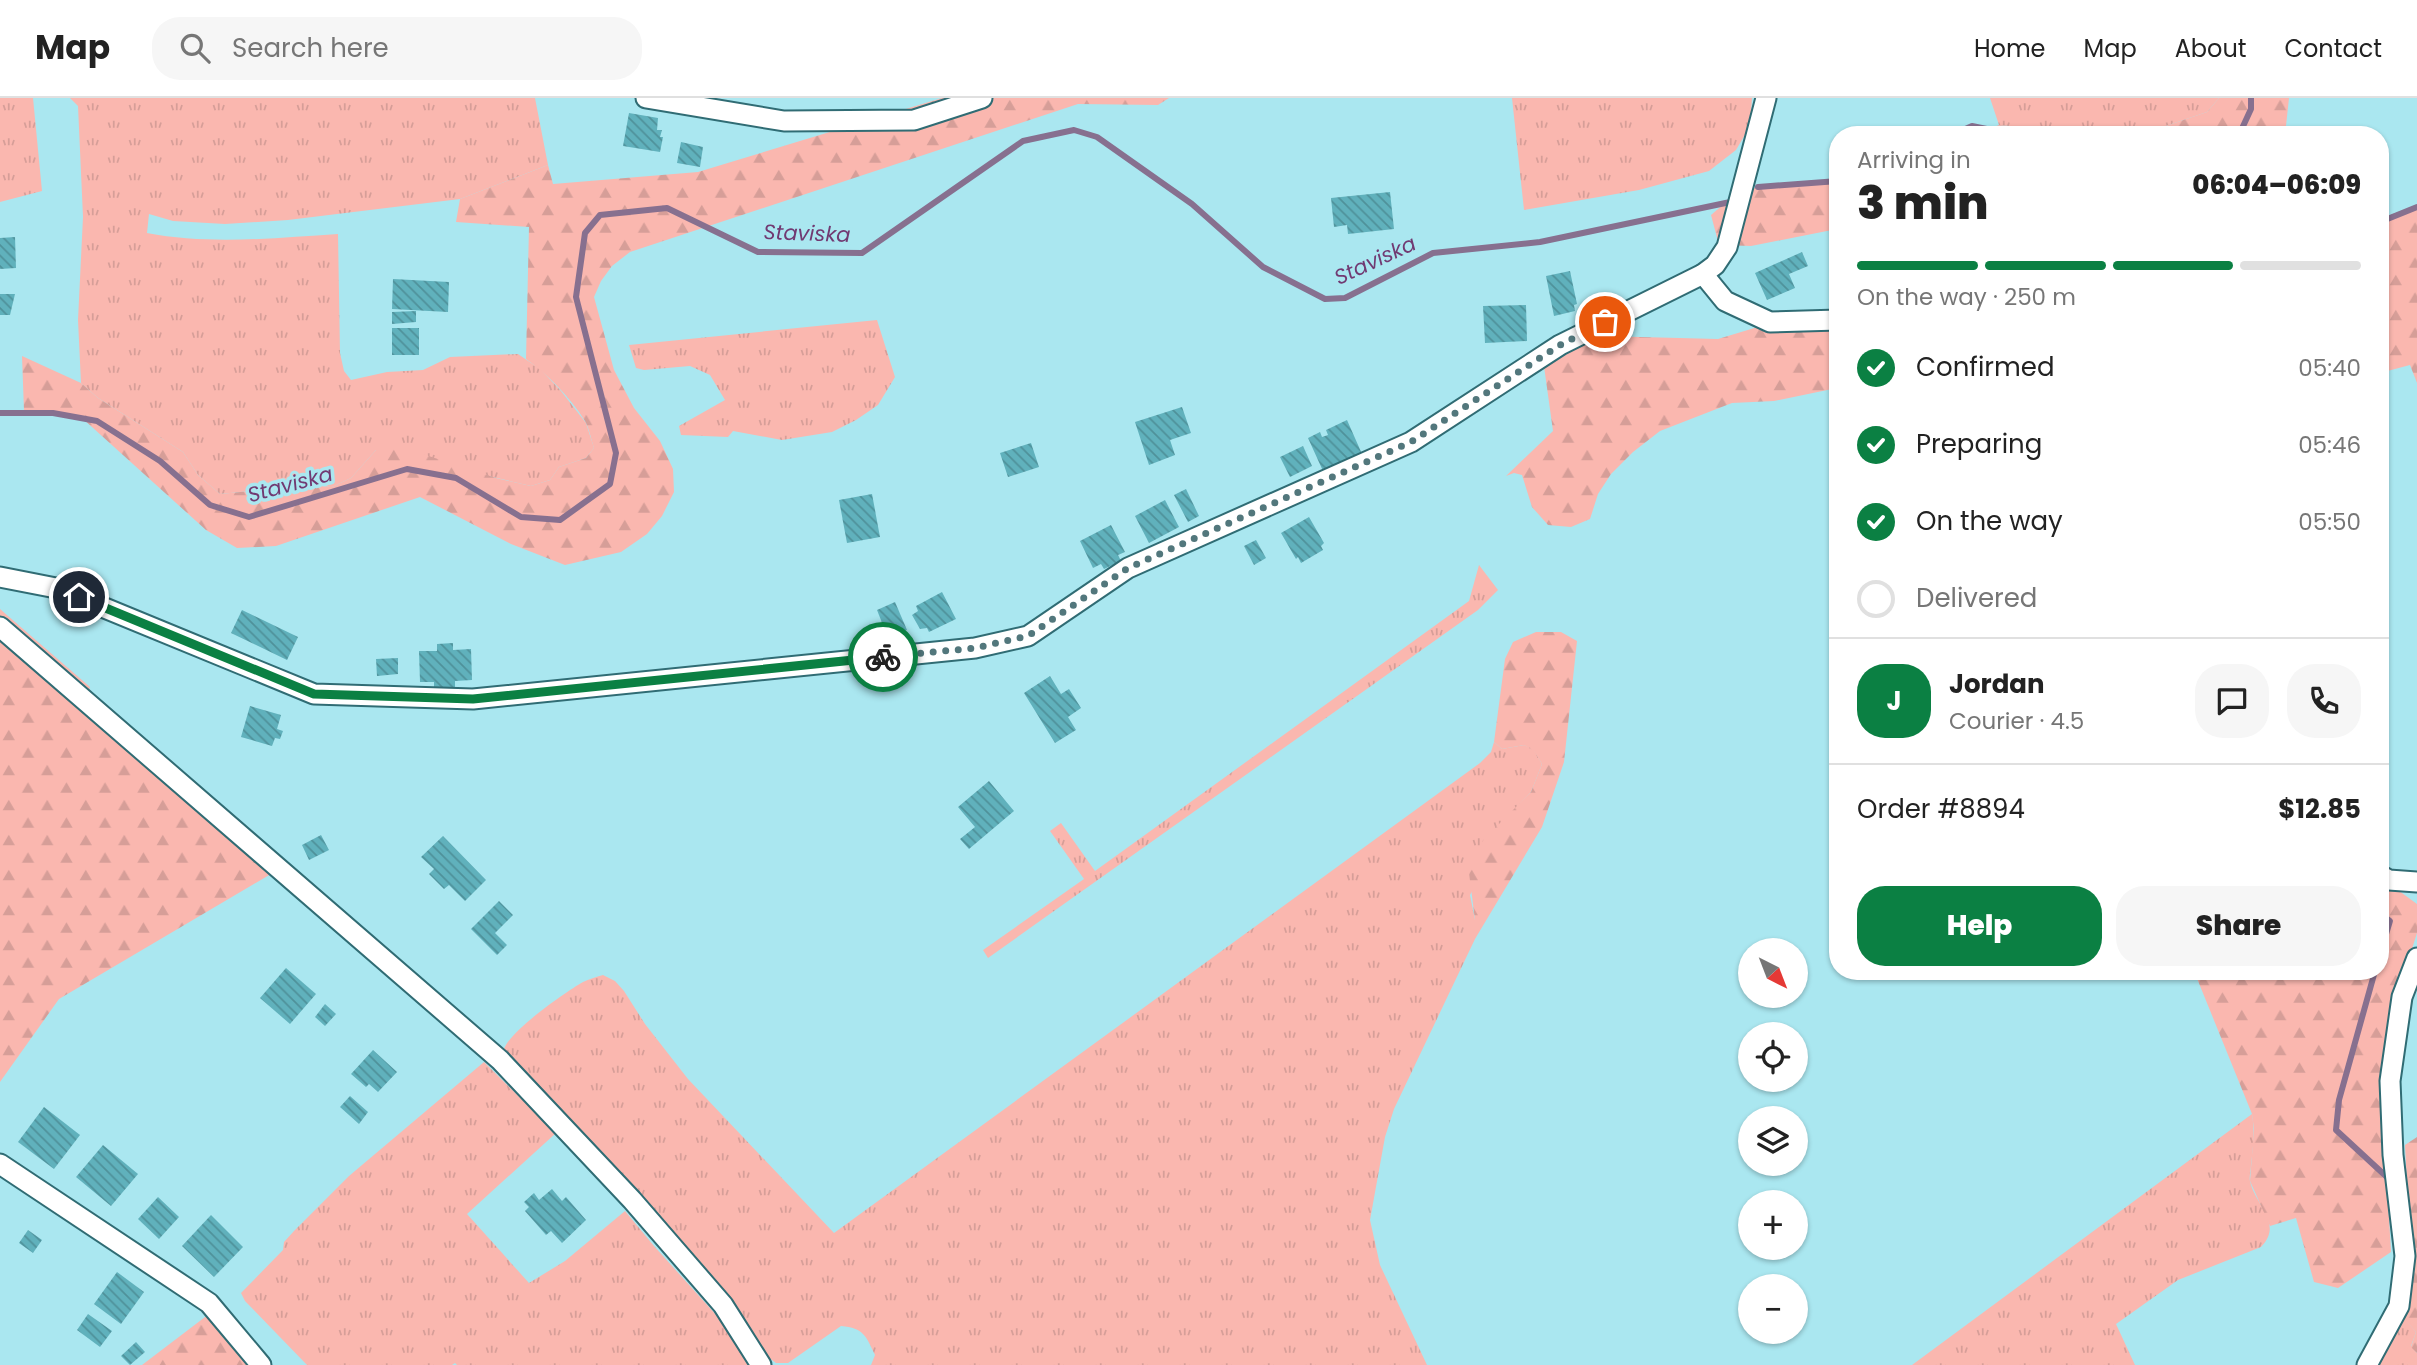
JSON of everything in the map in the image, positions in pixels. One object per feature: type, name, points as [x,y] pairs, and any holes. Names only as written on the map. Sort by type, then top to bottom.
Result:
[{"type":"street","points":[[646,98],[784,121],[914,120],[982,98]]},
{"type":"street","points":[[0,577],[56,588],[314,694],[473,699],[975,648],[1028,636],[1128,568],[1411,442],[1560,345],[1703,274],[1715,265],[1727,247],[1766,98]]},
{"type":"street","points":[[1703,274],[1725,301],[1770,322],[1829,320]]},
{"type":"street","points":[[0,626],[500,1060],[632,1200],[714,1295],[761,1365]]},
{"type":"street","points":[[2389,880],[2417,882]]},
{"type":"street","points":[[2367,1365],[2399,1306],[2405,1256],[2393,1155],[2390,1081],[2402,997],[2417,958]]},
{"type":"street","points":[[0,1164],[209,1303],[261,1365]]},
{"type":"green space","points":[[0,98],[33,98],[42,191],[0,202]]},
{"type":"green space","points":[[70,98],[535,98],[548,165],[460,199],[288,220],[225,224],[173,221],[149,214],[147,233],[218,240],[338,234],[340,353],[344,371],[351,380],[387,372],[423,370],[450,357],[518,354],[540,369],[561,391],[586,423],[594,448],[586,458],[559,467],[550,480],[531,486],[376,450],[351,478],[332,487],[310,485],[220,494],[198,475],[183,452],[98,398],[81,383],[78,320],[83,217],[78,106]]},
{"type":"green space","points":[[942,98],[1169,98],[1158,105],[1078,104],[630,252],[612,266],[594,297],[614,370],[634,408],[660,441],[673,469],[674,492],[662,516],[647,534],[621,552],[565,565],[511,544],[420,497],[276,546],[237,548],[206,530],[82,418],[24,411],[22,356],[81,383],[98,398],[183,452],[198,475],[220,494],[310,485],[332,487],[351,478],[376,450],[395,445],[496,478],[531,486],[550,480],[559,467],[586,458],[594,448],[586,424],[573,403],[526,359],[529,227],[456,222],[460,199],[548,165],[553,184],[698,172]]},
{"type":"green space","points":[[1512,98],[1752,98],[1750,126],[1736,150],[1709,171],[1639,190],[1524,210]]},
{"type":"green space","points":[[1990,98],[2219,98],[2207,112],[2166,126],[1999,125]]},
{"type":"green space","points":[[2219,98],[2289,98],[2286,126],[2166,126],[2207,112]]},
{"type":"green space","points":[[1829,182],[1829,231],[1751,246],[1719,245],[1711,215],[1739,191],[1780,183]]},
{"type":"green space","points":[[2417,205],[2417,383],[2410,365],[2389,371],[2389,216]]},
{"type":"green space","points":[[877,320],[895,377],[878,405],[832,432],[782,440],[733,431],[728,437],[681,435],[679,426],[725,400],[710,375],[690,366],[644,370],[636,368],[629,345]]},
{"type":"green space","points":[[1761,326],[1829,326],[1829,390],[1774,401],[1732,403],[1660,431],[1611,474],[1598,494],[1590,519],[1571,527],[1548,525],[1532,507],[1522,475],[1514,473],[1506,476],[1553,431],[1543,359],[1602,336],[1718,339]]},
{"type":"green space","points":[[1479,565],[1498,590],[1478,610],[988,958],[983,950],[1084,879],[1050,831],[1061,823],[1095,871],[1469,601]]},
{"type":"green space","points":[[0,609],[90,687],[83,713],[271,874],[59,999],[0,1082]]},
{"type":"green space","points":[[1536,632],[1561,632],[1577,641],[1564,762],[1542,827],[1475,939],[1468,865],[1484,839],[1531,792],[1542,764],[1534,751],[1524,745],[1502,749],[1494,742],[1505,659],[1513,642]]},
{"type":"green space","points":[[1494,742],[1502,749],[1524,745],[1534,750],[1542,764],[1531,792],[1515,809],[1470,895],[1475,920],[1475,939],[1394,1109],[1385,1137],[1370,1220],[1380,1265],[1427,1365],[871,1365],[875,1355],[866,1338],[855,1329],[841,1326],[788,1363],[776,1363],[768,1357],[718,1284],[629,1183],[504,1049],[527,1022],[583,982],[603,975],[615,981],[688,1079],[834,1233],[1480,763],[1491,752]]},
{"type":"green space","points":[[2389,884],[2417,904],[2417,933],[2397,996],[2381,1080],[2391,1252],[2338,1288],[2314,1282],[2296,1218],[2270,1226],[2250,1181],[2254,1129],[2252,1114],[2198,980],[2389,980]]},
{"type":"green space","points":[[484,1062],[556,1133],[467,1214],[529,1283],[565,1261],[625,1211],[728,1328],[751,1365],[307,1365],[245,1301],[241,1293],[283,1250],[284,1242],[294,1231],[349,1176]]},
{"type":"green space","points":[[2252,1114],[2250,1179],[2269,1222],[2267,1239],[2261,1247],[2178,1280],[2116,1324],[2135,1365],[1912,1365]]},
{"type":"green space","points":[[2417,1137],[2417,1353],[2411,1347],[2416,1332],[2399,1313],[2412,1282],[2405,1145]]},
{"type":"green space","points":[[2399,1312],[2416,1332],[2411,1346],[2417,1353],[2417,1365],[2373,1365]]},
{"type":"green space","points":[[209,1314],[255,1365],[142,1365]]},
{"type":"building","points":[[629,113],[658,118],[657,130],[662,130],[660,137],[663,137],[660,152],[623,146]]},
{"type":"building","points":[[681,142],[703,147],[700,167],[677,163]]},
{"type":"building","points":[[1390,192],[1394,229],[1348,234],[1347,225],[1334,227],[1331,198]]},
{"type":"building","points":[[15,237],[16,268],[0,269],[0,238]]},
{"type":"building","points":[[1802,252],[1808,266],[1789,274],[1795,288],[1767,300],[1755,273]]},
{"type":"building","points":[[1570,271],[1577,304],[1574,305],[1575,311],[1554,316],[1546,276]]},
{"type":"building","points":[[393,279],[449,282],[448,312],[392,309]]},
{"type":"building","points":[[0,294],[15,294],[10,315],[0,315]]},
{"type":"building","points":[[1526,305],[1527,341],[1485,343],[1483,306]]},
{"type":"building","points":[[416,311],[416,322],[392,324],[392,312]]},
{"type":"building","points":[[392,328],[419,328],[419,355],[392,355]]},
{"type":"building","points":[[1182,407],[1191,433],[1170,440],[1175,455],[1149,465],[1135,422]]},
{"type":"building","points":[[1347,420],[1362,454],[1323,471],[1308,438],[1320,432],[1322,437],[1328,435],[1326,430]]},
{"type":"building","points":[[1031,443],[1039,467],[1008,477],[1000,453]]},
{"type":"building","points":[[1303,446],[1312,466],[1290,477],[1280,457]]},
{"type":"building","points":[[1186,489],[1199,516],[1188,522],[1174,495]]},
{"type":"building","points":[[872,494],[880,537],[847,543],[839,500]]},
{"type":"building","points":[[1165,500],[1179,527],[1149,543],[1135,516]]},
{"type":"building","points":[[1309,517],[1324,543],[1321,546],[1323,550],[1301,563],[1281,533]]},
{"type":"building","points":[[1111,525],[1125,552],[1118,555],[1121,561],[1104,569],[1101,564],[1093,568],[1080,541]]},
{"type":"building","points":[[1256,540],[1266,558],[1254,565],[1244,546]]},
{"type":"building","points":[[942,592],[956,619],[929,632],[927,628],[920,629],[912,615],[918,611],[916,606]]},
{"type":"building","points":[[895,602],[907,630],[888,638],[877,610]]},
{"type":"building","points":[[242,610],[298,637],[287,660],[231,633]]},
{"type":"building","points":[[453,643],[453,650],[471,649],[472,680],[455,681],[455,688],[434,688],[434,682],[420,682],[419,651],[437,651],[437,644]]},
{"type":"building","points":[[398,658],[398,674],[377,676],[376,659]]},
{"type":"building","points":[[1050,676],[1061,694],[1069,689],[1081,708],[1068,717],[1076,730],[1055,743],[1024,693]]},
{"type":"building","points":[[250,706],[281,715],[277,729],[283,731],[280,739],[275,738],[272,746],[241,737]]},
{"type":"building","points":[[989,781],[1014,811],[969,849],[960,839],[975,827],[958,807]]},
{"type":"building","points":[[321,835],[329,850],[309,860],[302,845]]},
{"type":"building","points":[[443,836],[486,880],[465,901],[449,885],[444,889],[429,874],[434,869],[421,857]]},
{"type":"building","points":[[499,901],[513,915],[495,933],[507,945],[497,955],[471,929]]},
{"type":"building","points":[[286,968],[316,994],[290,1024],[260,998]]},
{"type":"building","points":[[325,1004],[336,1014],[325,1026],[315,1017]]},
{"type":"building","points":[[373,1050],[397,1072],[378,1092],[369,1084],[366,1087],[351,1074]]},
{"type":"building","points":[[350,1096],[368,1112],[359,1124],[340,1107]]},
{"type":"building","points":[[44,1107],[80,1135],[54,1169],[18,1142]]},
{"type":"building","points":[[103,1145],[138,1174],[111,1206],[76,1177]]},
{"type":"building","points":[[552,1189],[562,1201],[566,1197],[586,1220],[562,1243],[551,1231],[546,1235],[525,1211],[529,1207],[524,1202],[534,1193],[539,1200]]},
{"type":"building","points":[[158,1197],[179,1217],[159,1239],[138,1219]]},
{"type":"building","points":[[211,1215],[243,1247],[214,1277],[182,1246]]},
{"type":"building","points":[[28,1230],[42,1240],[33,1253],[19,1243]]},
{"type":"building","points":[[117,1272],[144,1292],[121,1324],[94,1304]]},
{"type":"building","points":[[88,1314],[112,1331],[100,1347],[77,1330]]},
{"type":"building","points":[[136,1342],[145,1352],[130,1365],[121,1356]]},
{"type":"waterway","name":"Staviska","points":[[2243,126],[2251,109],[2251,98]]},
{"type":"waterway","name":"Staviska","points":[[0,413],[53,413],[97,421],[160,461],[210,505],[249,517],[407,469],[456,478],[521,517],[560,520],[610,484],[616,453],[576,297],[585,233],[600,215],[667,208],[758,252],[862,253],[1023,141],[1074,130],[1097,137],[1192,204],[1263,267],[1325,299],[1345,298],[1433,253],[1540,242],[1735,201]]},
{"type":"waterway","name":"Staviska","points":[[1758,187],[1829,182]]},
{"type":"waterway","points":[[2389,218],[2417,207]]},
{"type":"waterway","points":[[2389,920],[2389,924]]},
{"type":"waterway","points":[[2372,980],[2339,1100],[2336,1130],[2389,1179]]},
{"type":"way so far","points":[[883,657],[975,648],[1028,636],[1128,568],[1411,442],[1560,345],[1605,322]]},
{"type":"route","points":[[79,597],[314,694],[473,699],[883,657]]}]
